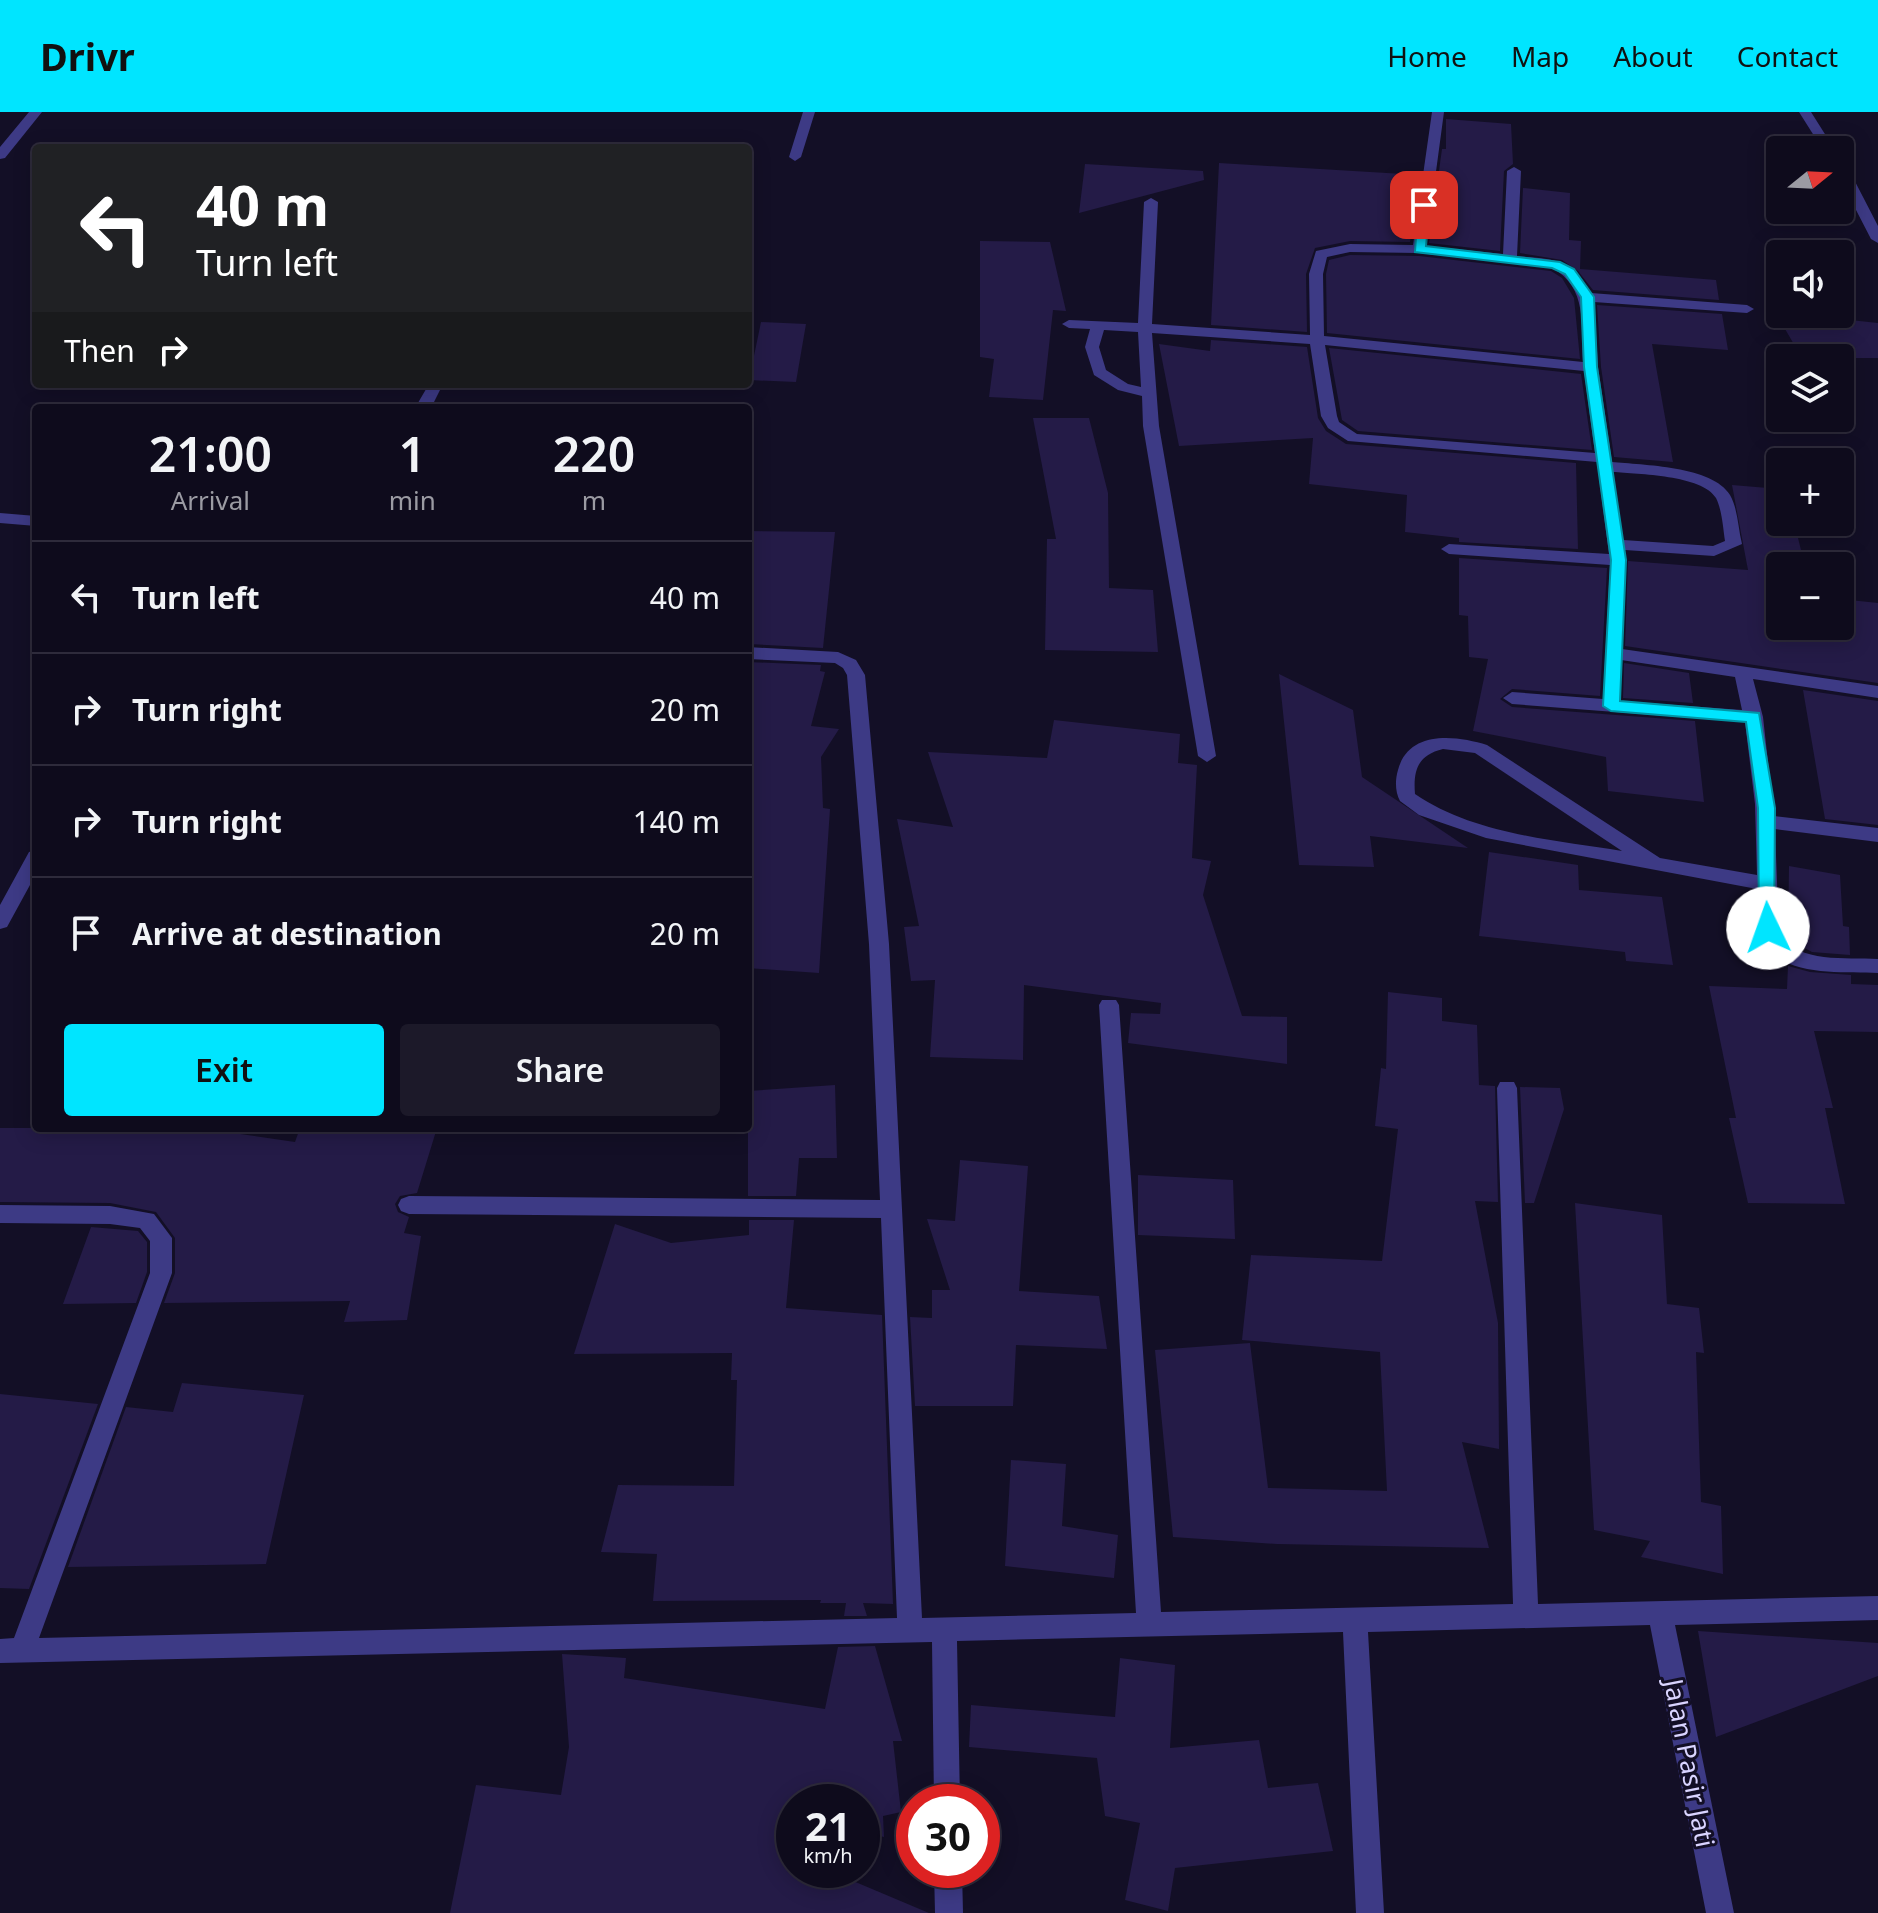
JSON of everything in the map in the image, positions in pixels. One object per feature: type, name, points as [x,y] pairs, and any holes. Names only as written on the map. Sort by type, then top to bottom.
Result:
[{"type":"street","points":[[0,155],[36,112]]},
{"type":"street","points":[[795,157],[809,112]]},
{"type":"street","points":[[1419,249],[1438,112]]},
{"type":"street","points":[[1805,112],[1820,136]]},
{"type":"street","points":[[1510,258],[1514,171]]},
{"type":"street","points":[[1854,193],[1878,239]]},
{"type":"street","points":[[1151,202],[1145,329],[1151,426],[1207,756]]},
{"type":"street","points":[[1449,549],[1617,552],[1714,551],[1734,544],[1722,494],[1714,487],[1690,478],[1603,462],[1353,438],[1333,425],[1317,340],[1316,274],[1321,254],[1350,248],[1419,249],[1555,264],[1570,272],[1587,297],[1591,367],[1603,462],[1617,552],[1611,706]]},
{"type":"street","points":[[1587,297],[1747,309]]},
{"type":"street","points":[[1069,324],[1317,340],[1591,367]]},
{"type":"street","points":[[1098,325],[1092,347],[1099,372],[1123,387],[1149,393]]},
{"type":"street","points":[[0,518],[32,521]]},
{"type":"street","points":[[752,653],[838,658],[850,664],[856,675],[879,944],[910,1630]]},
{"type":"street","points":[[1613,653],[1878,692]]},
{"type":"street","points":[[1743,672],[1754,717],[1767,822],[1768,928],[1780,951],[1797,959],[1878,966]]},
{"type":"street","points":[[1512,698],[1754,717]]},
{"type":"street","points":[[1655,864],[1481,749],[1443,743],[1424,746],[1411,757],[1404,777],[1406,797],[1419,809],[1440,819],[1655,864],[1766,884]]},
{"type":"street","points":[[1767,822],[1878,835]]},
{"type":"street","points":[[0,922],[32,864]]},
{"type":"street","points":[[1109,1005],[1149,1625]]},
{"type":"street","points":[[1507,1088],[1526,1616]]},
{"type":"street","points":[[409,1205],[893,1209]]},
{"type":"street","points":[[0,1214],[110,1215],[146,1220],[161,1238],[161,1273],[11,1650],[1878,1608]]},
{"type":"street","name":"Jalan Pasir Jati","points":[[1660,1613],[1720,1913]]},
{"type":"street","points":[[1355,1621],[1370,1913]]},
{"type":"street","points":[[944,1630],[947,1784]]},
{"type":"street","points":[[948,1888],[949,1913]]},
{"type":"building","points":[[1446,119],[1511,124],[1513,164],[1504,171],[1500,251],[1429,243],[1442,149],[1446,149]]},
{"type":"building","points":[[1219,163],[1420,175],[1410,242],[1350,241],[1315,248],[1306,274],[1307,332],[1211,325]]},
{"type":"building","points":[[1085,164],[1203,171],[1204,180],[1079,213]]},
{"type":"building","points":[[1523,188],[1570,193],[1569,240],[1581,241],[1580,269],[1716,280],[1719,300],[1593,290],[1578,271],[1562,260],[1520,253]]},
{"type":"building","points":[[980,241],[1050,242],[1066,311],[1053,310],[1043,400],[989,397],[994,359],[980,357]]},
{"type":"building","points":[[1350,255],[1419,256],[1551,271],[1562,278],[1574,298],[1580,359],[1327,333],[1326,274],[1329,260]]},
{"type":"building","points":[[1597,305],[1722,314],[1728,350],[1652,344],[1673,462],[1614,457],[1601,367]]},
{"type":"building","points":[[1854,320],[1878,323],[1878,358],[1854,358],[1854,344],[1794,344],[1784,328],[1854,328]]},
{"type":"building","points":[[761,322],[806,324],[796,382],[752,380]]},
{"type":"building","points":[[1211,340],[1307,347],[1318,418],[1326,431],[1346,444],[1576,463],[1578,549],[1459,542],[1459,538],[1405,532],[1407,495],[1309,484],[1313,438],[1179,446],[1159,344],[1210,351]]},
{"type":"building","points":[[1329,348],[1581,374],[1592,450],[1358,431],[1342,420]]},
{"type":"building","points":[[1033,418],[1089,418],[1108,493],[1109,588],[1153,590],[1158,652],[1045,650],[1047,539],[1056,539]]},
{"type":"building","points":[[1732,485],[1766,488],[1766,536],[1798,536],[1802,552],[1766,552],[1766,640],[1854,640],[1854,600],[1878,603],[1878,683],[1625,646],[1628,561],[1748,570]]},
{"type":"building","points":[[752,531],[835,532],[823,648],[752,644]]},
{"type":"building","points":[[1459,558],[1607,568],[1600,696],[1512,689],[1500,699],[1512,707],[1695,721],[1704,802],[1608,791],[1606,757],[1473,731],[1488,659],[1469,657],[1468,616],[1459,615]]},
{"type":"building","points":[[752,662],[821,665],[820,671],[825,672],[811,726],[839,729],[821,757],[823,808],[830,809],[819,973],[752,968]]},
{"type":"building","points":[[1624,663],[1689,673],[1693,703],[1623,698]]},
{"type":"building","points":[[1279,674],[1353,710],[1362,777],[1468,848],[1370,836],[1374,867],[1299,865]]},
{"type":"building","points":[[1803,690],[1878,701],[1878,825],[1825,819]]},
{"type":"building","points":[[1054,720],[1180,734],[1178,763],[1197,765],[1192,858],[1211,861],[1203,895],[1242,1016],[1287,1017],[1287,1064],[1128,1043],[1131,1013],[1160,1014],[1161,1003],[1024,985],[1023,1060],[930,1057],[935,980],[911,981],[904,927],[919,926],[897,819],[953,827],[928,752],[1047,758]]},
{"type":"building","points":[[1489,852],[1578,865],[1579,890],[1662,897],[1673,965],[1626,961],[1625,952],[1479,936]]},
{"type":"building","points":[[1789,866],[1840,875],[1843,926],[1849,927],[1850,955],[1812,952],[1788,939]]},
{"type":"building","points":[[1788,966],[1810,972],[1851,975],[1851,984],[1878,985],[1878,1032],[1814,1031],[1833,1108],[1825,1108],[1845,1204],[1748,1203],[1729,1118],[1736,1118],[1709,986],[1787,989]]},
{"type":"building","points":[[1388,992],[1442,998],[1442,1021],[1477,1025],[1479,1085],[1495,1086],[1498,1202],[1475,1201],[1498,1323],[1499,1449],[1462,1442],[1489,1548],[1277,1544],[1173,1537],[1155,1350],[1250,1343],[1268,1488],[1387,1491],[1380,1352],[1242,1340],[1251,1255],[1382,1261],[1398,1129],[1375,1126],[1381,1068],[1386,1069]]},
{"type":"building","points":[[835,1085],[837,1158],[799,1158],[796,1196],[748,1196],[748,1132],[752,1132],[752,1091]]},
{"type":"building","points":[[1520,1087],[1560,1088],[1564,1109],[1534,1203],[1525,1203]]},
{"type":"building","points":[[0,1128],[32,1128],[32,1132],[226,1132],[295,1142],[299,1132],[436,1132],[417,1193],[400,1196],[395,1204],[398,1212],[409,1217],[404,1233],[421,1236],[407,1320],[344,1322],[350,1301],[164,1303],[175,1273],[175,1238],[156,1212],[110,1203],[0,1202]]},
{"type":"building","points":[[960,1160],[1028,1166],[1019,1291],[1099,1296],[1107,1349],[1016,1345],[1013,1406],[915,1406],[910,1317],[932,1318],[932,1290],[950,1290],[927,1219],[955,1221]]},
{"type":"building","points":[[1138,1175],[1233,1180],[1235,1239],[1138,1235]]},
{"type":"building","points":[[1575,1203],[1662,1215],[1667,1304],[1699,1308],[1704,1353],[1696,1352],[1701,1502],[1721,1506],[1723,1574],[1641,1557],[1650,1541],[1594,1530]]},
{"type":"building","points":[[749,1220],[794,1220],[786,1308],[882,1315],[893,1604],[863,1603],[867,1616],[844,1616],[846,1603],[820,1603],[821,1600],[653,1601],[657,1554],[601,1552],[618,1485],[734,1486],[737,1380],[731,1380],[732,1353],[574,1354],[615,1224],[671,1243],[749,1235]]},
{"type":"building","points":[[91,1227],[138,1231],[147,1242],[147,1272],[136,1303],[63,1304]]},
{"type":"building","points":[[182,1383],[304,1395],[266,1564],[68,1567],[126,1407],[173,1412]]},
{"type":"building","points":[[0,1394],[98,1404],[29,1589],[0,1588]]},
{"type":"building","points":[[1011,1460],[1066,1464],[1062,1526],[1118,1535],[1114,1578],[1005,1566]]},
{"type":"building","points":[[1698,1631],[1878,1643],[1878,1676],[1716,1737]]},
{"type":"building","points":[[875,1646],[902,1741],[893,1741],[898,1784],[896,1813],[883,1816],[884,1837],[880,1836],[880,1784],[776,1784],[776,1888],[870,1888],[929,1913],[450,1913],[476,1785],[561,1795],[569,1747],[562,1654],[626,1658],[624,1678],[825,1709],[838,1647]]},
{"type":"building","points":[[1120,1658],[1175,1665],[1170,1748],[1259,1740],[1268,1788],[1318,1783],[1333,1851],[1175,1868],[1168,1911],[1125,1900],[1140,1823],[1105,1816],[1097,1758],[969,1747],[971,1705],[1115,1717]]},
{"type":"route","points":[[1424,205],[1419,249],[1555,264],[1570,272],[1587,297],[1591,367],[1618,560],[1611,706],[1754,717],[1766,808],[1768,928]]}]
